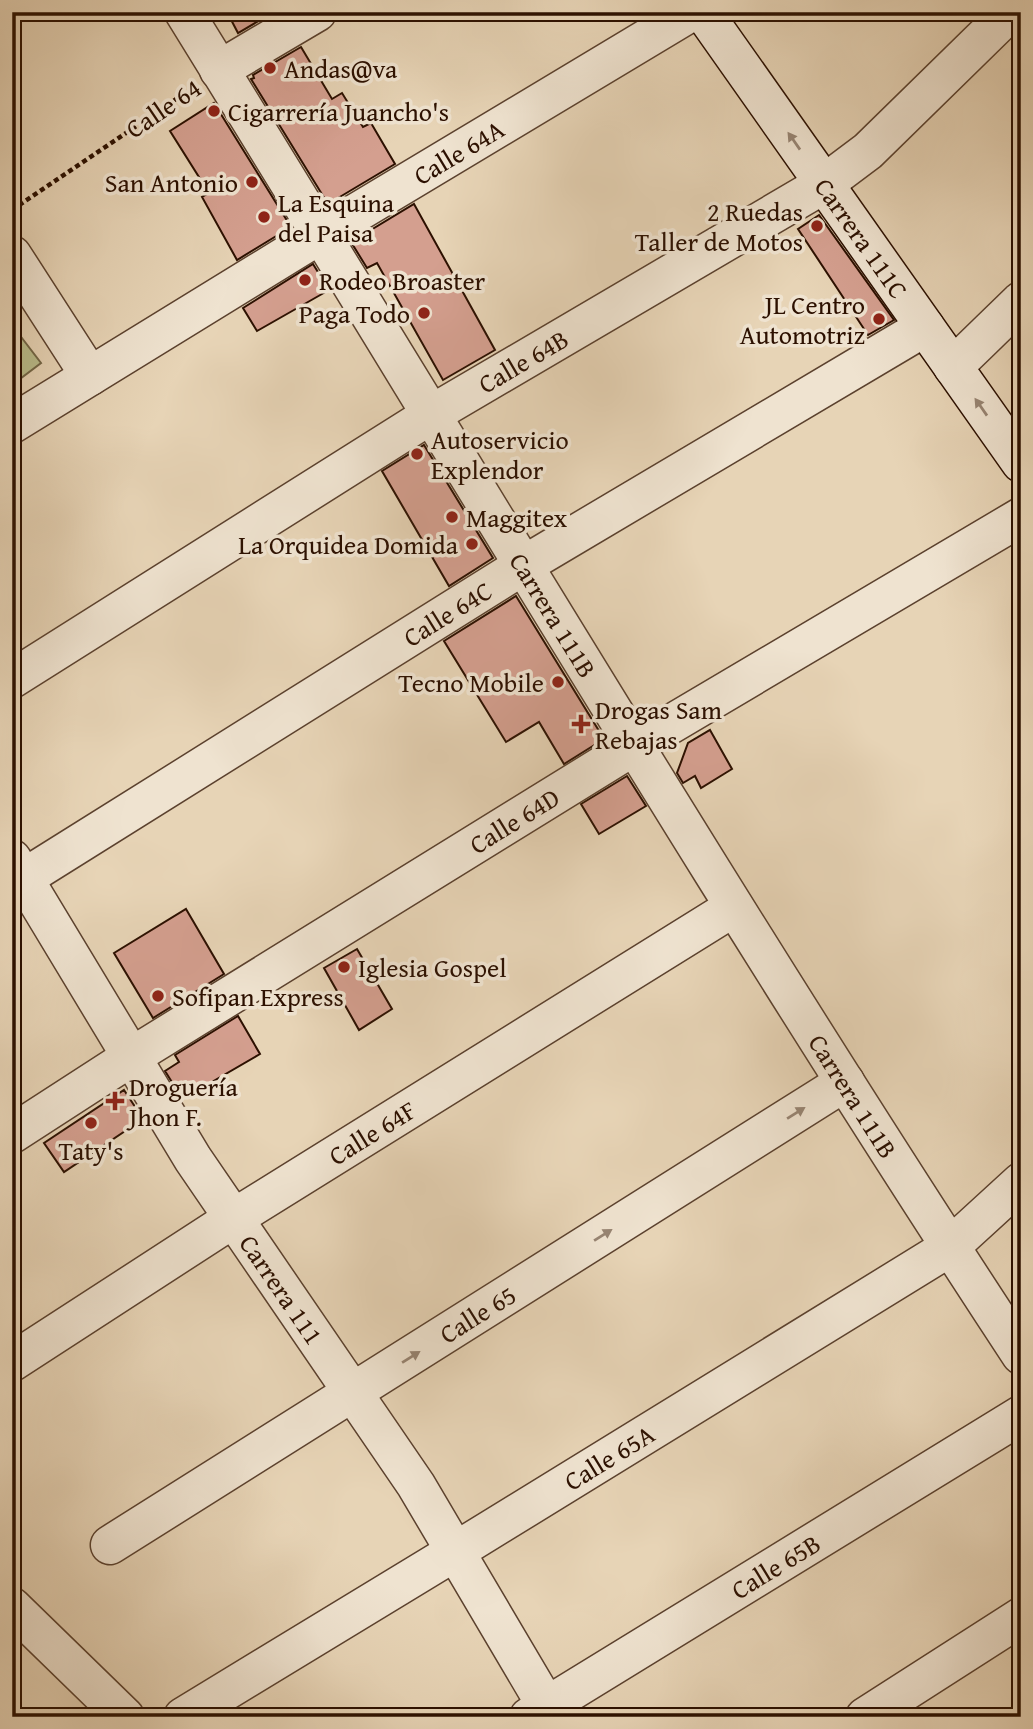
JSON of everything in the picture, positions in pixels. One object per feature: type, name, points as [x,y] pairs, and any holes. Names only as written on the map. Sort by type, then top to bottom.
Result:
[{"type":"street","name":"Carrera 111B","points":[[184,12],[734,907],[1021,1355]]},
{"type":"street","name":"Calle 64","points":[[219,70],[317,12]]},
{"type":"street","name":"Calle 64A","points":[[12,424],[321,234],[691,12]]},
{"type":"street","name":"Carrera 111C","points":[[703,12],[1021,463]]},
{"type":"street","name":"Calle 64B","points":[[12,679],[432,414],[824,184],[867,151],[1010,12]]},
{"type":"street","points":[[12,255],[90,376]]},
{"type":"street","points":[[953,367],[1021,301]]},
{"type":"street","name":"Calle 64C","points":[[16,875],[524,565],[925,327]]},
{"type":"street","name":"Calle 64D","points":[[12,1134],[131,1057],[634,746],[1021,517]]},
{"type":"street","name":"Carrera 111","points":[[16,875],[193,1159],[416,1485],[456,1551],[543,1713]]},
{"type":"street","name":"Calle 64F","points":[[12,1362],[234,1218],[734,907]]},
{"type":"street","name":"Calle 65","points":[[110,1545],[845,1082]]},
{"type":"street","name":"Calle 65A","points":[[183,1717],[950,1247],[1021,1182]]},
{"type":"street","name":"Calle 65B","points":[[543,1713],[1021,1415]]},
{"type":"street","points":[[12,1608],[125,1717]]},
{"type":"street","points":[[865,1717],[1021,1618]]},
{"type":"path","name":"Calle 64","points":[[12,210],[219,70]]},
{"type":"green space","points":[[12,325],[41,363],[12,385]]},
{"type":"building","points":[[227,12],[274,12],[238,33]]},
{"type":"building","points":[[301,47],[332,99],[342,93],[363,127],[371,123],[395,164],[328,204],[251,79],[254,78],[253,75]]},
{"type":"building","points":[[214,103],[291,227],[237,260],[202,197],[209,193],[170,131]]},
{"type":"building","points":[[414,204],[495,350],[443,380],[377,263],[367,268],[351,242]]},
{"type":"building","points":[[819,215],[894,320],[868,335],[798,229]]},
{"type":"building","points":[[313,264],[329,290],[257,331],[243,308]]},
{"type":"building","points":[[424,445],[493,558],[449,586],[382,471]]},
{"type":"building","points":[[516,596],[604,739],[564,764],[539,722],[506,742],[444,641]]},
{"type":"building","points":[[710,730],[732,769],[701,788],[695,776],[683,783],[677,773],[688,743]]},
{"type":"building","points":[[627,776],[646,806],[599,834],[581,804]]},
{"type":"building","points":[[186,909],[224,974],[153,1018],[114,953]]},
{"type":"building","points":[[357,949],[392,1009],[359,1030],[324,968]]},
{"type":"building","points":[[238,1016],[260,1054],[186,1097],[183,1092],[180,1095],[165,1071],[179,1062],[175,1055]]},
{"type":"building","points":[[124,1090],[143,1119],[64,1172],[44,1143]]},
{"type":"place","name":"Andas@va","points":[[270,68]]},
{"type":"place","name":"Cigarrería Juancho's","points":[[214,111]]},
{"type":"place","name":"San Antonio","points":[[252,182]]},
{"type":"place","name":"La Esquina del Paisa","points":[[264,217]]},
{"type":"place","name":"2 Ruedas Taller de Motos","points":[[817,226]]},
{"type":"place","name":"Rodeo Broaster","points":[[305,280]]},
{"type":"place","name":"Paga Todo","points":[[424,313]]},
{"type":"place","name":"JL Centro Automotriz","points":[[879,319]]},
{"type":"place","name":"Autoservicio Explendor","points":[[417,454]]},
{"type":"place","name":"Maggitex","points":[[452,517]]},
{"type":"place","name":"La Orquidea Domida","points":[[472,544]]},
{"type":"place","name":"Tecno Mobile","points":[[558,682]]},
{"type":"place","name":"Drogas Sam Rebajas","points":[[581,724]]},
{"type":"place","name":"Iglesia Gospel","points":[[344,967]]},
{"type":"place","name":"Sofipan Express","points":[[158,996]]},
{"type":"place","name":"Droguería Jhon F.","points":[[115,1101]]},
{"type":"place","name":"Taty's","points":[[91,1123]]}]
